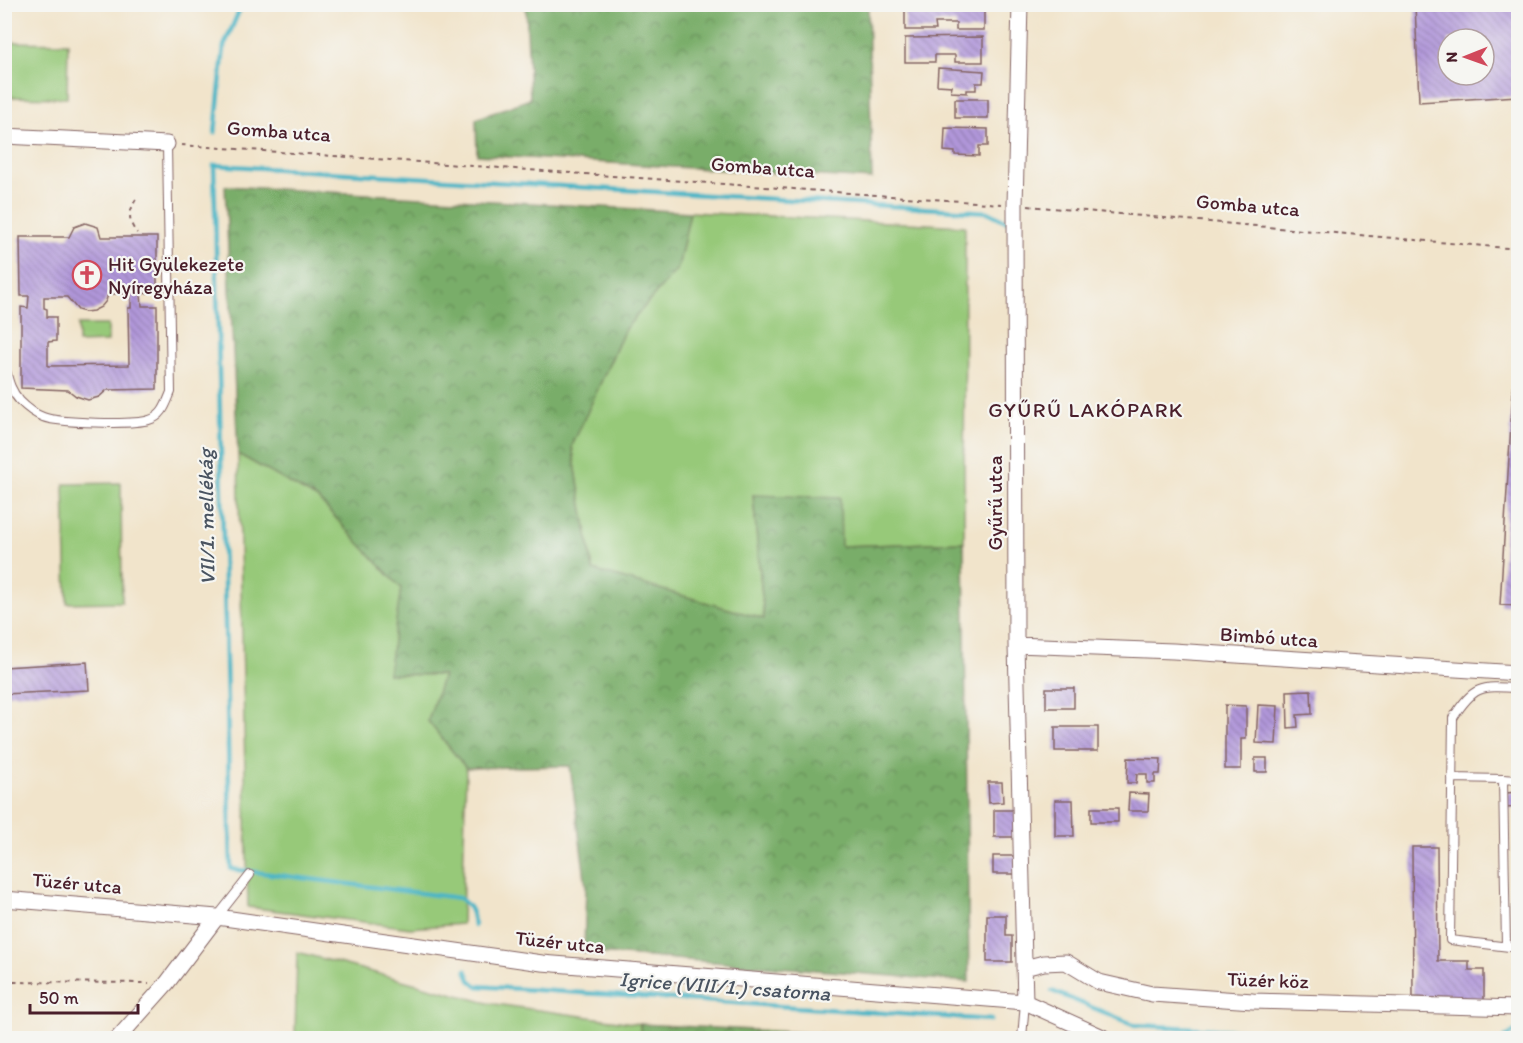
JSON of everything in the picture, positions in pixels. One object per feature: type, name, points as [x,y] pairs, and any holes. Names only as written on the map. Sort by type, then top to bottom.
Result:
[{"type":"street","name":"Gyűrű utca","points":[[1020,4],[1015,205],[1016,645],[1025,1002]]},
{"type":"street","points":[[4,136],[167,144]]},
{"type":"street","name":"Bimbó utca","points":[[1016,645],[1173,651],[1518,673]]},
{"type":"street","name":"Tüzér utca","points":[[4,899],[217,917],[542,963],[1025,1002],[1105,1038]]},
{"type":"street","points":[[118,1038],[167,983],[217,917]]},
{"type":"street","name":"Tüzér köz","points":[[1024,968],[1044,963],[1066,962],[1099,982],[1152,994],[1253,1001],[1518,1008]]},
{"type":"lane","points":[[4,363],[10,387],[21,402],[42,416],[65,421],[115,422],[150,420],[163,411],[171,392],[167,144]]},
{"type":"lane","points":[[1518,688],[1485,686],[1465,699],[1453,718],[1450,940],[1518,948]]},
{"type":"lane","points":[[1452,778],[1518,780]]},
{"type":"lane","points":[[1503,779],[1506,946]]},
{"type":"lane","points":[[217,917],[250,875]]},
{"type":"lane","points":[[1022,1038],[1025,1002]]},
{"type":"path","name":"Gomba utca","points":[[167,144],[1015,205],[1518,249]]},
{"type":"path","points":[[136,199],[129,218],[131,226],[137,233]]},
{"type":"path","points":[[4,982],[167,983]]},
{"type":"green space","points":[[526,5],[868,5],[872,179],[477,155],[476,119],[530,99]]},
{"type":"green space","points":[[5,42],[68,43],[67,98],[5,97]]},
{"type":"green space","points":[[225,186],[690,212],[678,268],[625,329],[572,446],[593,570],[764,619],[753,495],[840,498],[841,546],[964,542],[969,982],[584,952],[586,886],[570,766],[466,768],[428,721],[443,675],[388,674],[401,588],[318,499],[238,454]]},
{"type":"green space","points":[[690,212],[965,226],[964,542],[841,546],[753,495],[764,619],[593,570],[572,446],[625,329],[678,268]]},
{"type":"green space","points":[[78,325],[108,325],[108,342],[78,343]]},
{"type":"green space","points":[[238,454],[318,499],[402,588],[388,674],[443,675],[428,721],[466,768],[462,924],[410,928],[248,907]]},
{"type":"green space","points":[[121,483],[122,602],[67,603],[64,484]]},
{"type":"green space","points":[[297,952],[488,1003],[640,1024],[641,1038],[295,1038]]},
{"type":"green space","points":[[640,1024],[902,1038],[641,1038]]},
{"type":"building","points":[[4,4],[8,4],[8,14],[4,13]]},
{"type":"building","points":[[1415,4],[1518,4],[1518,96],[1419,102]]},
{"type":"building","points":[[984,5],[984,30],[956,30],[956,23],[935,23],[936,30],[905,30],[905,6]]},
{"type":"building","points":[[983,37],[983,62],[955,62],[955,55],[935,55],[935,62],[905,62],[905,38]]},
{"type":"building","points":[[938,68],[984,71],[983,83],[976,83],[976,90],[967,90],[967,93],[951,92],[952,86],[937,85]]},
{"type":"building","points":[[955,99],[988,99],[988,118],[955,118]]},
{"type":"building","points":[[945,128],[988,129],[988,146],[979,146],[979,156],[955,155],[955,152],[944,151]]},
{"type":"building","points":[[85,223],[98,227],[101,237],[157,237],[157,292],[141,294],[142,306],[157,306],[157,389],[107,390],[99,397],[88,400],[68,390],[21,388],[21,307],[28,308],[29,296],[21,296],[20,237],[69,237],[74,227]],"holes":[[[108,294],[131,294],[131,308],[128,308],[129,365],[48,366],[48,342],[56,341],[56,317],[47,317],[44,297],[67,297],[78,310],[85,312],[101,307]]]},
{"type":"building","points":[[1518,325],[1518,606],[1500,605]]},
{"type":"building","points":[[87,662],[89,690],[4,694],[4,667]]},
{"type":"building","points":[[1046,688],[1074,688],[1074,708],[1046,708]]},
{"type":"building","points":[[1311,690],[1312,714],[1297,715],[1298,727],[1288,728],[1287,691]]},
{"type":"building","points":[[1225,705],[1246,706],[1246,739],[1241,739],[1241,769],[1225,769]]},
{"type":"building","points":[[1258,705],[1278,706],[1276,744],[1256,743]]},
{"type":"building","points":[[1055,727],[1098,727],[1098,751],[1055,751]]},
{"type":"building","points":[[1128,758],[1161,759],[1160,774],[1155,774],[1155,783],[1147,783],[1147,774],[1137,774],[1136,783],[1127,783]]},
{"type":"building","points":[[1255,758],[1267,758],[1267,772],[1255,772]]},
{"type":"building","points":[[988,782],[1002,782],[1003,802],[989,803]]},
{"type":"building","points":[[1518,792],[1518,807],[1506,808],[1506,793]]},
{"type":"building","points":[[1129,793],[1149,794],[1148,811],[1128,811]]},
{"type":"building","points":[[1055,800],[1073,800],[1074,836],[1055,836]]},
{"type":"building","points":[[1091,808],[1118,808],[1118,822],[1091,822]]},
{"type":"building","points":[[994,810],[1016,810],[1016,837],[994,837]]},
{"type":"building","points":[[1412,847],[1437,847],[1438,961],[1469,961],[1469,970],[1484,970],[1484,1000],[1413,997]]},
{"type":"building","points":[[993,856],[1016,856],[1016,874],[993,874]]},
{"type":"building","points":[[987,915],[1006,915],[1006,936],[1012,936],[1012,962],[987,962]]},
{"type":"waterway","name":"VII/1. mellékág","points":[[215,133],[224,46],[242,4]]},
{"type":"waterway","name":"VII/1. mellékág","points":[[474,926],[471,910],[459,898],[231,869],[214,165],[988,212],[1006,221]]},
{"type":"waterway","name":"Igrice (VIII/1.) csatorna","points":[[466,970],[470,980],[477,986],[991,1020]]},
{"type":"waterway","name":"Igrice (VIII/1.) csatorna","points":[[1052,991],[1135,1025],[1384,1038]]},
{"type":"waterway","name":"Igrice (VIII/1.) csatorna","points":[[1505,1038],[1518,1029]]},
{"type":"place","name":"Hit Gyülekezete Nyíregyháza","points":[[87,275]]},
{"type":"district","name":"GYŰRŰ LAKÓPARK","points":[[1086,409]]}]
